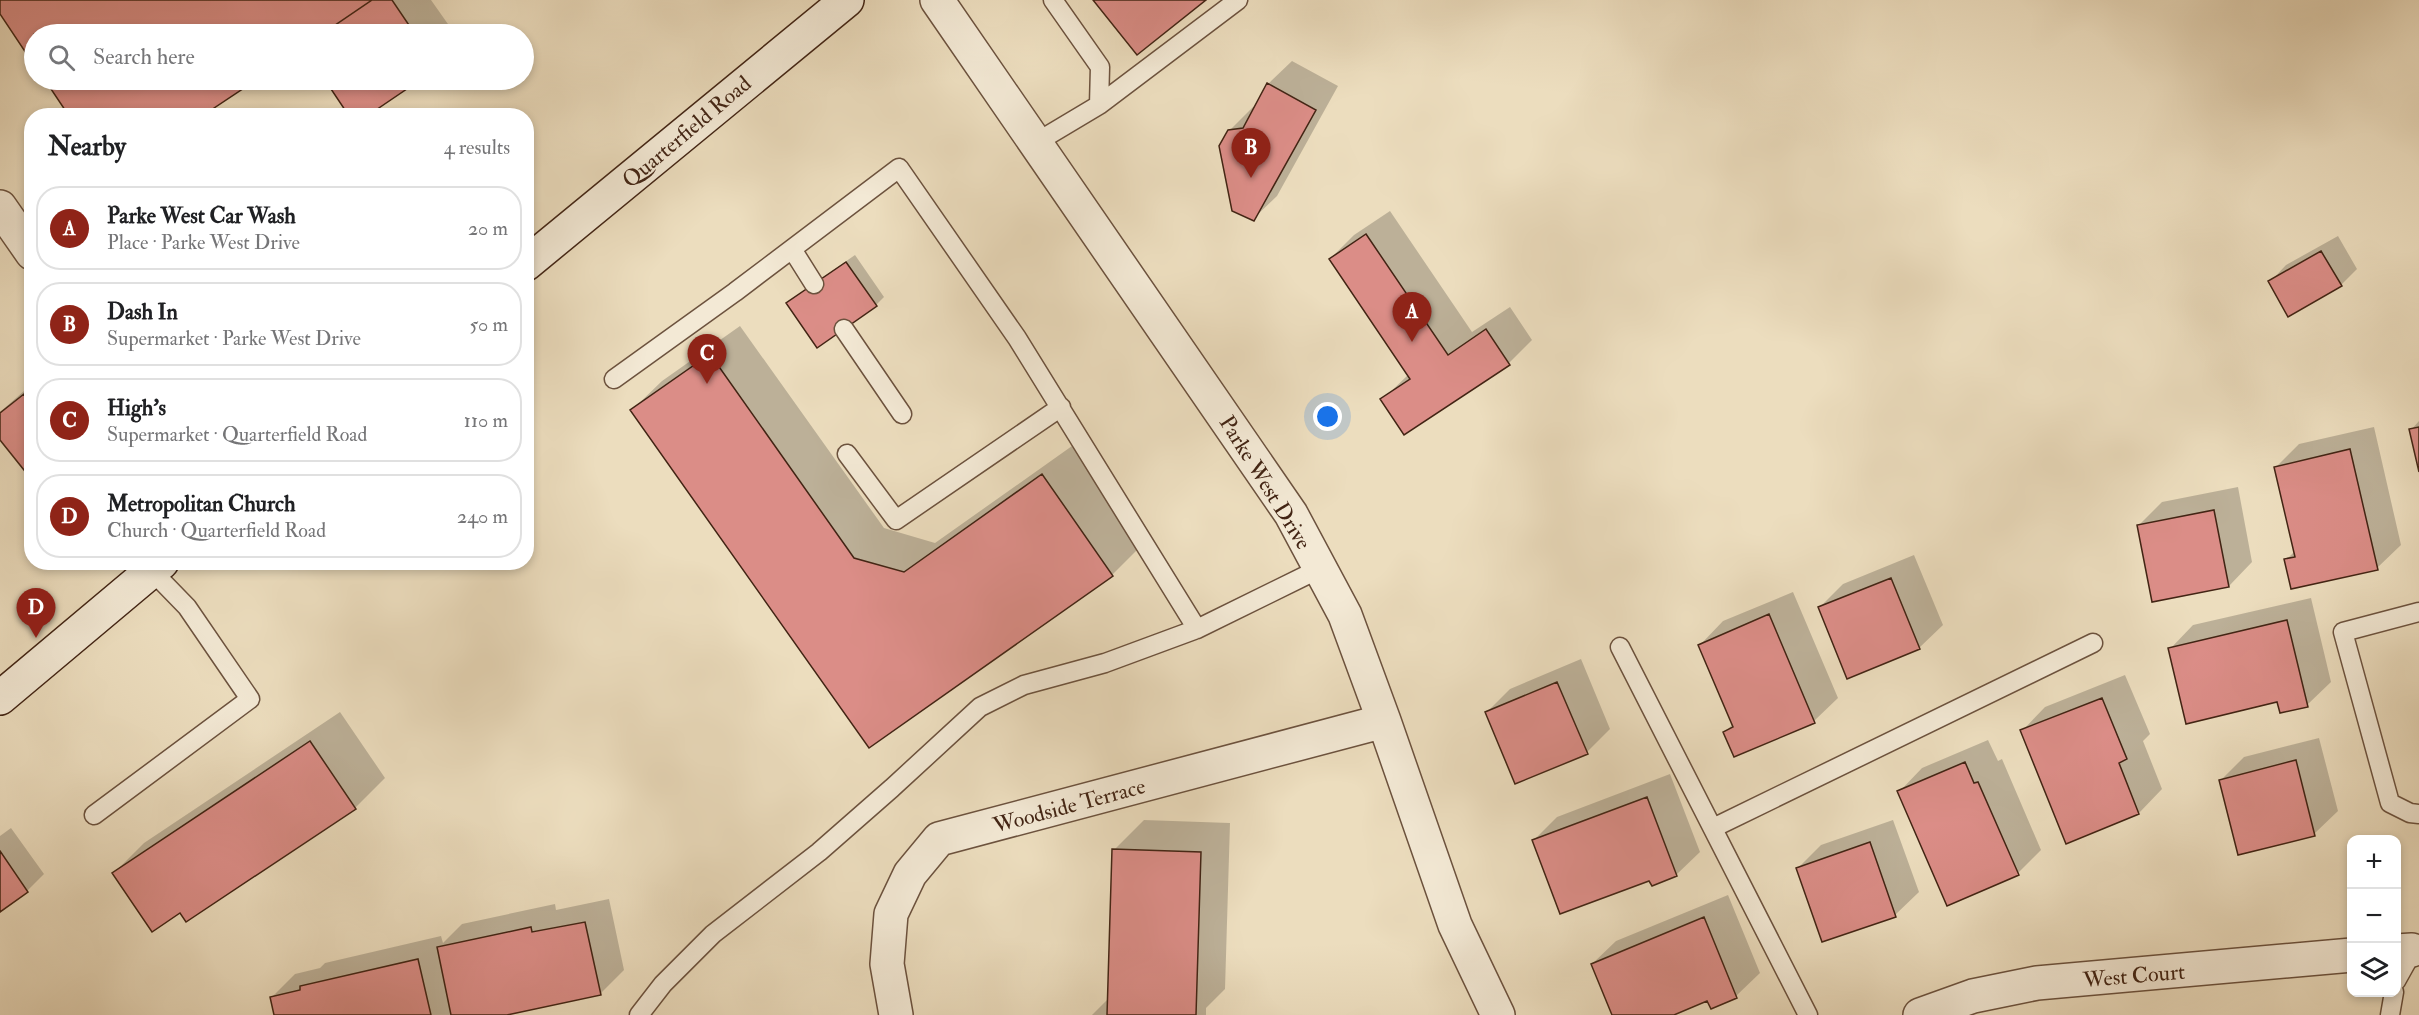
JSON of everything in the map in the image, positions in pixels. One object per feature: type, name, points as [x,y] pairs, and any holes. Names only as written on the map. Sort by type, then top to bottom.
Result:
[{"type":"street","name":"Quarterfield Road","points":[[534,257],[847,0]]},
{"type":"street","name":"Parke West Drive","points":[[937,0],[1291,514],[1345,615],[1455,925],[1498,1015]]},
{"type":"street","points":[[0,207],[24,242]]},
{"type":"street","points":[[0,698],[153,570]]},
{"type":"street","name":"Woodside Terrace","points":[[896,1015],[887,964],[891,914],[910,874],[939,839],[1384,721]]},
{"type":"street","name":"West Court","points":[[1920,1015],[1973,996],[2037,983],[2347,956]]},
{"type":"lane","points":[[1053,0],[1100,67],[1099,105]]},
{"type":"lane","points":[[1036,142],[1099,105],[1238,0]]},
{"type":"lane","points":[[614,379],[899,168],[1017,338],[1197,629]]},
{"type":"lane","points":[[792,249],[814,284]]},
{"type":"lane","points":[[844,329],[902,414]]},
{"type":"lane","points":[[848,454],[896,520],[1061,407]]},
{"type":"lane","points":[[639,1015],[663,984],[713,934],[819,852],[980,707],[1024,685],[1105,663],[1197,629],[1320,568]]},
{"type":"lane","points":[[94,815],[250,699],[159,570]]},
{"type":"lane","points":[[2419,612],[2343,632],[2390,803],[2410,813],[2419,813]]},
{"type":"lane","points":[[1713,828],[2093,643]]},
{"type":"lane","points":[[1620,647],[1808,1015]]},
{"type":"lane","points":[[2401,970],[2409,948]]},
{"type":"lane","points":[[2390,1015],[2393,997]]},
{"type":"building","points":[[0,0],[372,0],[337,24],[24,24],[24,50],[0,14]]},
{"type":"building","points":[[372,0],[392,0],[408,24],[337,24]]},
{"type":"building","points":[[1093,0],[1206,0],[1137,55]]},
{"type":"building","points":[[1267,83],[1316,110],[1254,221],[1232,211],[1219,146],[1228,130],[1243,128]]},
{"type":"building","points":[[52,90],[241,90],[214,108],[64,108]]},
{"type":"building","points":[[332,90],[405,90],[379,108],[344,108]]},
{"type":"building","points":[[1366,234],[1448,355],[1486,329],[1510,365],[1404,435],[1380,399],[1410,379],[1329,259]]},
{"type":"building","points":[[2321,251],[2342,286],[2288,317],[2268,281]]},
{"type":"building","points":[[846,262],[877,306],[817,348],[786,303]]},
{"type":"building","points":[[710,354],[854,558],[904,572],[1042,474],[1113,576],[869,748],[630,410]]},
{"type":"building","points":[[24,394],[24,470],[0,440],[0,413]]},
{"type":"building","points":[[2419,427],[2419,472],[2409,429]]},
{"type":"building","points":[[2350,449],[2378,570],[2291,589],[2284,559],[2295,557],[2274,467]]},
{"type":"building","points":[[2214,510],[2229,587],[2152,602],[2137,525]]},
{"type":"building","points":[[1891,578],[1920,649],[1847,679],[1818,607]]},
{"type":"building","points":[[1769,614],[1815,723],[1734,757],[1723,732],[1733,727],[1698,645]]},
{"type":"building","points":[[2287,620],[2308,707],[2280,713],[2277,702],[2186,724],[2168,648]]},
{"type":"building","points":[[1557,682],[1588,754],[1515,784],[1485,712]]},
{"type":"building","points":[[2102,698],[2127,759],[2119,763],[2139,814],[2066,844],[2020,730]]},
{"type":"building","points":[[310,741],[356,809],[186,922],[180,913],[152,932],[112,873]]},
{"type":"building","points":[[2296,760],[2315,836],[2238,855],[2219,780]]},
{"type":"building","points":[[1965,762],[1974,783],[1978,782],[2019,875],[1947,906],[1897,791]]},
{"type":"building","points":[[1647,797],[1677,876],[1652,886],[1649,881],[1560,914],[1532,840]]},
{"type":"building","points":[[1870,842],[1896,917],[1822,942],[1796,868]]},
{"type":"building","points":[[1112,849],[1201,852],[1196,1015],[1107,1015]]},
{"type":"building","points":[[0,851],[28,892],[0,912]]},
{"type":"building","points":[[1704,917],[1737,998],[1711,1009],[1707,1001],[1674,1015],[1612,1015],[1591,964]]},
{"type":"building","points":[[585,922],[601,995],[507,1015],[451,1015],[437,947],[531,927],[532,932]]},
{"type":"building","points":[[418,959],[431,1015],[274,1015],[270,997],[300,990],[300,986]]},
{"type":"place","name":"Dash In","points":[[1251,178]]},
{"type":"place","name":"Parke West Car Wash","points":[[1412,342]]},
{"type":"place","name":"High's","points":[[707,384]]},
{"type":"place","name":"Metropolitan Church","points":[[36,638]]}]
